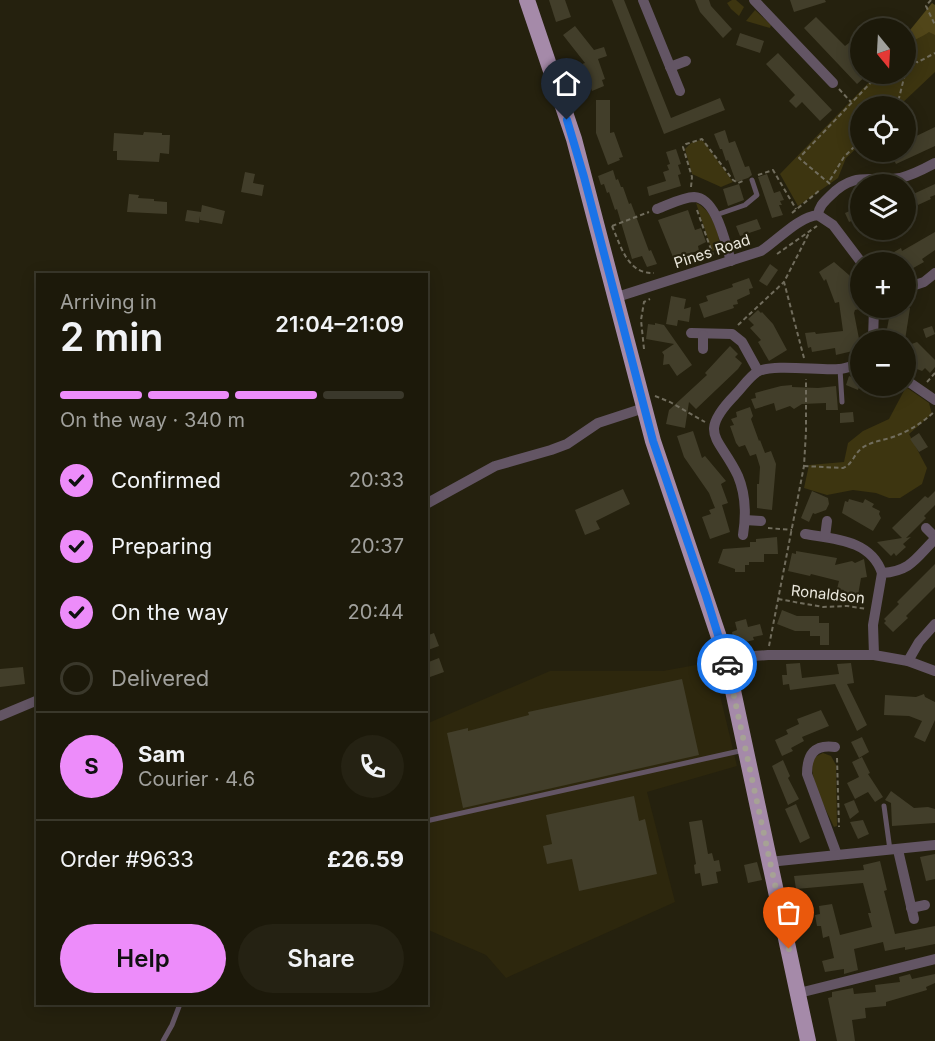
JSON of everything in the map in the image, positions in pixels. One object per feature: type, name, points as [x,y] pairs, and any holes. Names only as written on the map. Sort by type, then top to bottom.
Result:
[{"type":"main road","points":[[527,0],[605,228],[614,298],[646,402],[653,441],[726,658],[808,1041]]},
{"type":"street","points":[[643,0],[680,91]]},
{"type":"street","points":[[754,0],[833,83]]},
{"type":"street","points":[[670,67],[686,61]]},
{"type":"street","name":"Pines Road","points":[[614,298],[729,255],[761,251],[802,220],[822,217],[819,207],[832,186],[864,178],[901,177],[935,163]]},
{"type":"street","points":[[657,209],[693,197],[704,199],[716,215],[729,255]]},
{"type":"street","points":[[822,217],[833,225],[853,252]]},
{"type":"street","points":[[916,285],[924,282],[935,273]]},
{"type":"street","points":[[691,333],[729,334],[738,338],[758,371]]},
{"type":"street","points":[[703,335],[703,349]]},
{"type":"street","points":[[743,535],[745,519],[740,483],[717,444],[713,432],[720,410],[758,371],[781,368],[840,369],[850,366]]},
{"type":"street","points":[[916,387],[935,400]]},
{"type":"street","points":[[428,503],[495,466],[567,444],[598,423],[646,402]]},
{"type":"street","points":[[745,519],[761,521]]},
{"type":"street","points":[[825,537],[827,521]]},
{"type":"street","points":[[882,573],[898,572],[907,567],[935,538],[926,528]]},
{"type":"street","points":[[805,534],[860,545],[873,556],[882,573],[873,625],[874,655]]},
{"type":"street","points":[[908,661],[919,642],[935,624]]},
{"type":"street","points":[[726,658],[768,655],[874,655],[908,661],[935,672]]},
{"type":"street","points":[[0,716],[36,701]]},
{"type":"street","points":[[835,747],[826,746],[815,749],[807,760],[807,774],[837,855]]},
{"type":"street","points":[[769,862],[935,846]]},
{"type":"street","points":[[894,850],[913,914],[925,905]]},
{"type":"street","points":[[799,993],[935,959]]},
{"type":"lane","points":[[716,215],[745,206],[757,195],[751,179]]},
{"type":"lane","points":[[840,369],[842,402]]},
{"type":"lane","points":[[428,821],[745,750]]},
{"type":"lane","points":[[884,807],[894,850]]},
{"type":"lane","points":[[164,1041],[180,1005]]},
{"type":"path","points":[[931,0],[926,6],[935,26]]},
{"type":"path","points":[[918,62],[935,53]]},
{"type":"path","points":[[833,83],[850,101]]},
{"type":"path","points":[[857,96],[869,84]]},
{"type":"path","points":[[832,186],[799,158],[850,103]]},
{"type":"path","points":[[729,255],[713,255],[693,197],[692,177],[684,147],[702,139],[733,180],[738,183],[773,170],[796,210]]},
{"type":"path","points":[[788,216],[832,186],[844,157],[850,151]]},
{"type":"path","points":[[657,209],[605,228],[629,263],[643,273],[662,272]]},
{"type":"path","points":[[729,334],[784,282],[810,231],[822,217]]},
{"type":"path","points":[[774,255],[810,231]]},
{"type":"path","points":[[768,655],[804,466],[806,431],[806,369],[797,325],[784,282]]},
{"type":"path","points":[[645,354],[641,320],[644,302],[651,298]]},
{"type":"path","points":[[646,402],[656,396],[701,421],[714,423]]},
{"type":"path","points":[[804,466],[843,468],[858,451],[870,443],[910,430],[935,411]]},
{"type":"path","points":[[761,521],[765,528],[792,530]]},
{"type":"path","name":"Ronaldson","points":[[778,599],[823,608],[847,606],[876,610]]},
{"type":"path","points":[[832,843],[839,830],[838,760],[835,747]]},
{"type":"shaded area","points":[[736,0],[744,7],[739,16],[727,3]]},
{"type":"shaded area","points":[[932,3],[935,5],[935,35],[929,32],[916,39],[916,23]]},
{"type":"shaded area","points":[[755,10],[771,25],[770,28],[746,21]]},
{"type":"shaded area","points":[[929,19],[935,30],[935,72],[910,96],[856,96],[867,84],[916,84],[916,33]]},
{"type":"shaded area","points":[[850,102],[850,154],[846,158],[838,178],[798,206],[780,174]]},
{"type":"shaded area","points":[[700,140],[733,182],[721,187],[692,174],[685,149],[691,143]]},
{"type":"shaded area","points":[[696,203],[706,211],[714,223],[719,249],[712,251]]},
{"type":"shaded area","points":[[916,394],[929,403],[932,414],[909,434],[927,468],[922,484],[900,498],[889,498],[876,493],[853,490],[827,495],[804,488],[809,465],[844,462],[848,443],[863,431],[889,419],[901,396],[916,396]]},
{"type":"shaded area","points":[[712,662],[737,766],[647,792],[675,902],[506,978],[486,955],[428,930],[428,723],[550,671],[663,671]]},
{"type":"shaded area","points":[[823,753],[831,756],[836,765],[837,826],[834,827],[818,792],[812,772],[815,758]]},
{"type":"building","points":[[549,0],[565,0],[571,17],[556,22]]},
{"type":"building","points":[[612,0],[624,0],[671,118],[720,98],[725,110],[664,134]]},
{"type":"building","points":[[695,0],[709,0],[711,6],[732,29],[723,38],[700,12]]},
{"type":"building","points":[[790,0],[825,0],[826,2],[794,12]]},
{"type":"building","points":[[816,17],[845,46],[850,44],[850,77],[804,28]]},
{"type":"building","points":[[575,26],[594,50],[604,47],[607,56],[598,59],[605,79],[602,80],[604,86],[592,91],[582,64],[585,63],[563,35]]},
{"type":"building","points":[[740,33],[764,41],[760,53],[736,45]]},
{"type":"building","points":[[778,53],[832,110],[820,121],[802,102],[796,108],[789,101],[795,95],[766,64]]},
{"type":"building","points":[[596,100],[610,100],[610,133],[614,132],[623,157],[608,165],[596,133]]},
{"type":"building","points":[[935,127],[935,146],[916,155],[916,136]]},
{"type":"building","points":[[725,130],[729,143],[735,141],[745,167],[749,166],[752,175],[748,178],[736,182],[728,160],[726,161],[720,149],[714,134]]},
{"type":"building","points":[[144,132],[170,135],[169,154],[160,153],[159,162],[117,160],[117,151],[113,151],[114,133],[143,135]]},
{"type":"building","points":[[676,149],[681,164],[678,165],[681,174],[678,175],[681,186],[649,196],[647,187],[666,181],[663,172],[669,170],[667,165],[670,164],[666,152]]},
{"type":"building","points":[[613,170],[616,180],[618,179],[623,187],[629,204],[631,203],[649,251],[651,250],[657,264],[647,267],[642,256],[632,259],[617,209],[615,210],[609,192],[607,193],[604,184],[601,185],[598,176]]},
{"type":"building","points":[[245,172],[255,174],[253,183],[264,185],[262,196],[241,192]]},
{"type":"building","points":[[767,174],[774,193],[780,191],[784,200],[780,201],[782,205],[779,205],[783,215],[772,218],[758,177]]},
{"type":"building","points":[[739,184],[744,200],[728,206],[723,189]]},
{"type":"building","points":[[935,184],[935,195],[918,205],[916,193]]},
{"type":"building","points":[[129,194],[139,195],[138,198],[167,202],[167,214],[127,212]]},
{"type":"building","points":[[202,205],[225,211],[222,224],[200,220],[200,216],[199,223],[185,221],[187,210],[201,212]]},
{"type":"building","points":[[688,210],[695,230],[701,228],[706,242],[698,246],[699,251],[673,257],[658,220]]},
{"type":"building","points":[[850,211],[850,222],[849,222],[845,213]]},
{"type":"building","points":[[757,219],[761,229],[740,236],[736,226]]},
{"type":"building","points":[[935,232],[935,250],[922,259],[924,262],[916,266],[916,252],[894,252],[901,248],[902,251]]},
{"type":"building","points":[[834,262],[850,277],[850,318],[855,318],[857,330],[850,330],[850,352],[836,355],[835,348],[812,352],[811,347],[808,348],[805,333],[843,331],[839,302],[835,303],[826,279],[824,281],[819,272]]},
{"type":"building","points":[[770,264],[778,270],[767,286],[759,281]]},
{"type":"building","points":[[749,278],[753,288],[749,289],[750,294],[737,300],[738,304],[733,305],[734,308],[704,318],[699,304],[708,301],[706,296],[733,287],[732,284]]},
{"type":"building","points":[[671,296],[686,299],[684,309],[691,307],[689,322],[678,320],[677,326],[666,324]]},
{"type":"building","points":[[758,310],[773,324],[787,350],[769,361],[758,342],[761,340],[750,328],[754,325],[748,319]]},
{"type":"building","points":[[889,318],[908,318],[907,330],[887,329]]},
{"type":"building","points":[[655,323],[664,325],[692,365],[677,376],[669,364],[663,365],[662,352],[674,344],[646,339],[648,324],[655,325]]},
{"type":"building","points":[[932,326],[935,334],[926,338],[923,329]]},
{"type":"building","points":[[916,342],[935,360],[935,367],[930,373],[925,368],[922,371],[916,368]]},
{"type":"building","points":[[730,346],[738,354],[735,357],[742,363],[738,369],[696,409],[689,402],[685,428],[666,424],[669,410],[707,375],[705,373]]},
{"type":"building","points":[[849,376],[850,387],[846,385]]},
{"type":"building","points":[[792,385],[792,387],[818,388],[836,386],[838,410],[826,410],[826,403],[802,404],[794,409],[790,406],[776,411],[774,403],[755,409],[751,399],[756,398],[755,393]]},
{"type":"building","points":[[750,407],[753,416],[751,419],[759,441],[765,453],[771,451],[776,464],[772,510],[757,508],[760,467],[756,454],[750,456],[745,445],[739,447],[730,426],[734,425],[731,419],[737,417],[736,412]]},
{"type":"building","points":[[853,412],[854,422],[840,423],[840,413]]},
{"type":"building","points":[[693,431],[702,458],[705,456],[726,481],[721,484],[728,503],[722,505],[730,532],[710,539],[702,517],[711,514],[709,510],[715,508],[709,493],[684,457],[677,436]]},
{"type":"building","points":[[919,433],[928,447],[919,452],[910,439]]},
{"type":"building","points":[[623,489],[630,504],[596,521],[600,529],[585,535],[575,510]]},
{"type":"building","points":[[812,491],[828,498],[829,504],[826,510],[813,513],[809,522],[801,518]]},
{"type":"building","points":[[935,491],[935,505],[924,516],[926,518],[906,538],[911,537],[903,544],[906,547],[896,556],[894,553],[891,556],[877,542],[902,538],[892,528],[925,496],[928,498]]},
{"type":"building","points":[[849,499],[863,503],[865,499],[874,504],[872,507],[880,511],[881,518],[873,531],[842,513],[845,501],[848,502]]},
{"type":"building","points":[[777,537],[778,554],[764,554],[764,562],[749,562],[749,565],[745,565],[745,572],[735,572],[735,569],[718,563],[723,549],[750,547],[750,542],[756,542],[756,539]]},
{"type":"building","points":[[796,551],[837,558],[835,565],[852,561],[855,563],[864,559],[867,577],[861,578],[857,601],[842,598],[844,590],[837,589],[839,581],[788,571],[792,553],[796,554]]},
{"type":"building","points":[[935,564],[935,587],[893,632],[884,623],[886,621],[884,619],[899,604],[897,602]]},
{"type":"building","points":[[782,610],[797,616],[819,616],[819,623],[829,623],[829,645],[820,645],[820,636],[810,636],[810,631],[795,631],[777,624]]},
{"type":"building","points":[[746,619],[748,627],[760,624],[763,635],[741,643],[741,640],[734,641],[732,632],[737,630],[735,622]]},
{"type":"building","points":[[434,633],[439,646],[428,650],[428,635]]},
{"type":"building","points":[[439,658],[444,672],[430,677],[428,662]]},
{"type":"building","points":[[756,663],[757,669],[747,671],[750,684],[743,685],[738,665]]},
{"type":"building","points":[[800,663],[802,678],[839,674],[837,664],[851,663],[854,683],[847,684],[867,725],[857,731],[835,684],[790,690],[789,684],[783,685],[782,675],[787,675],[786,664]]},
{"type":"building","points":[[23,667],[25,684],[0,687],[0,669]]},
{"type":"building","points":[[682,679],[699,755],[463,808],[447,733],[468,728],[468,731],[529,715],[528,712]]},
{"type":"building","points":[[924,694],[925,697],[935,702],[935,720],[925,742],[914,737],[922,721],[909,716],[884,715],[885,695],[916,697]]},
{"type":"building","points":[[821,710],[829,726],[802,737],[804,741],[791,748],[793,751],[782,756],[775,740],[788,734],[786,730],[799,724],[797,719]]},
{"type":"building","points":[[862,737],[869,752],[859,758],[851,742]]},
{"type":"building","points":[[862,757],[870,773],[868,774],[883,797],[875,802],[868,792],[855,799],[847,783],[859,777],[852,762]]},
{"type":"building","points":[[783,760],[790,776],[788,778],[799,799],[788,805],[772,766]]},
{"type":"building","points":[[891,791],[914,808],[935,809],[935,823],[892,826],[891,803],[885,800]]},
{"type":"building","points":[[634,796],[639,821],[645,819],[657,874],[579,891],[572,859],[547,864],[543,846],[552,844],[546,815]]},
{"type":"building","points":[[854,800],[859,812],[850,819],[844,804]]},
{"type":"building","points":[[796,804],[810,838],[800,843],[785,809]]},
{"type":"building","points":[[702,820],[708,854],[712,853],[714,861],[719,860],[721,871],[716,872],[718,883],[702,886],[700,873],[695,874],[694,865],[696,864],[689,822]]},
{"type":"building","points":[[863,820],[869,834],[858,839],[850,822]]},
{"type":"building","points":[[935,854],[935,879],[926,881],[920,857]]},
{"type":"building","points":[[880,861],[887,890],[884,891],[895,934],[935,926],[935,944],[885,951],[883,942],[854,949],[858,970],[844,974],[844,969],[825,972],[822,961],[834,958],[829,936],[823,938],[821,926],[817,926],[815,915],[820,914],[819,906],[832,904],[840,935],[872,927],[868,913],[871,913],[863,883],[796,889],[794,876],[864,870],[863,865]]},
{"type":"building","points":[[757,862],[762,880],[748,883],[744,865]]},
{"type":"building","points":[[910,974],[912,979],[935,974],[935,983],[926,987],[927,990],[886,1002],[886,1006],[865,1008],[866,1018],[852,1020],[855,1041],[837,1041],[828,998],[832,997],[832,992],[853,988],[854,994],[876,992],[875,985],[900,982],[899,977]]},
{"type":"way so far","points":[[727,664],[789,949]]},
{"type":"route","points":[[567,120],[574,139],[653,441],[727,664]]}]
